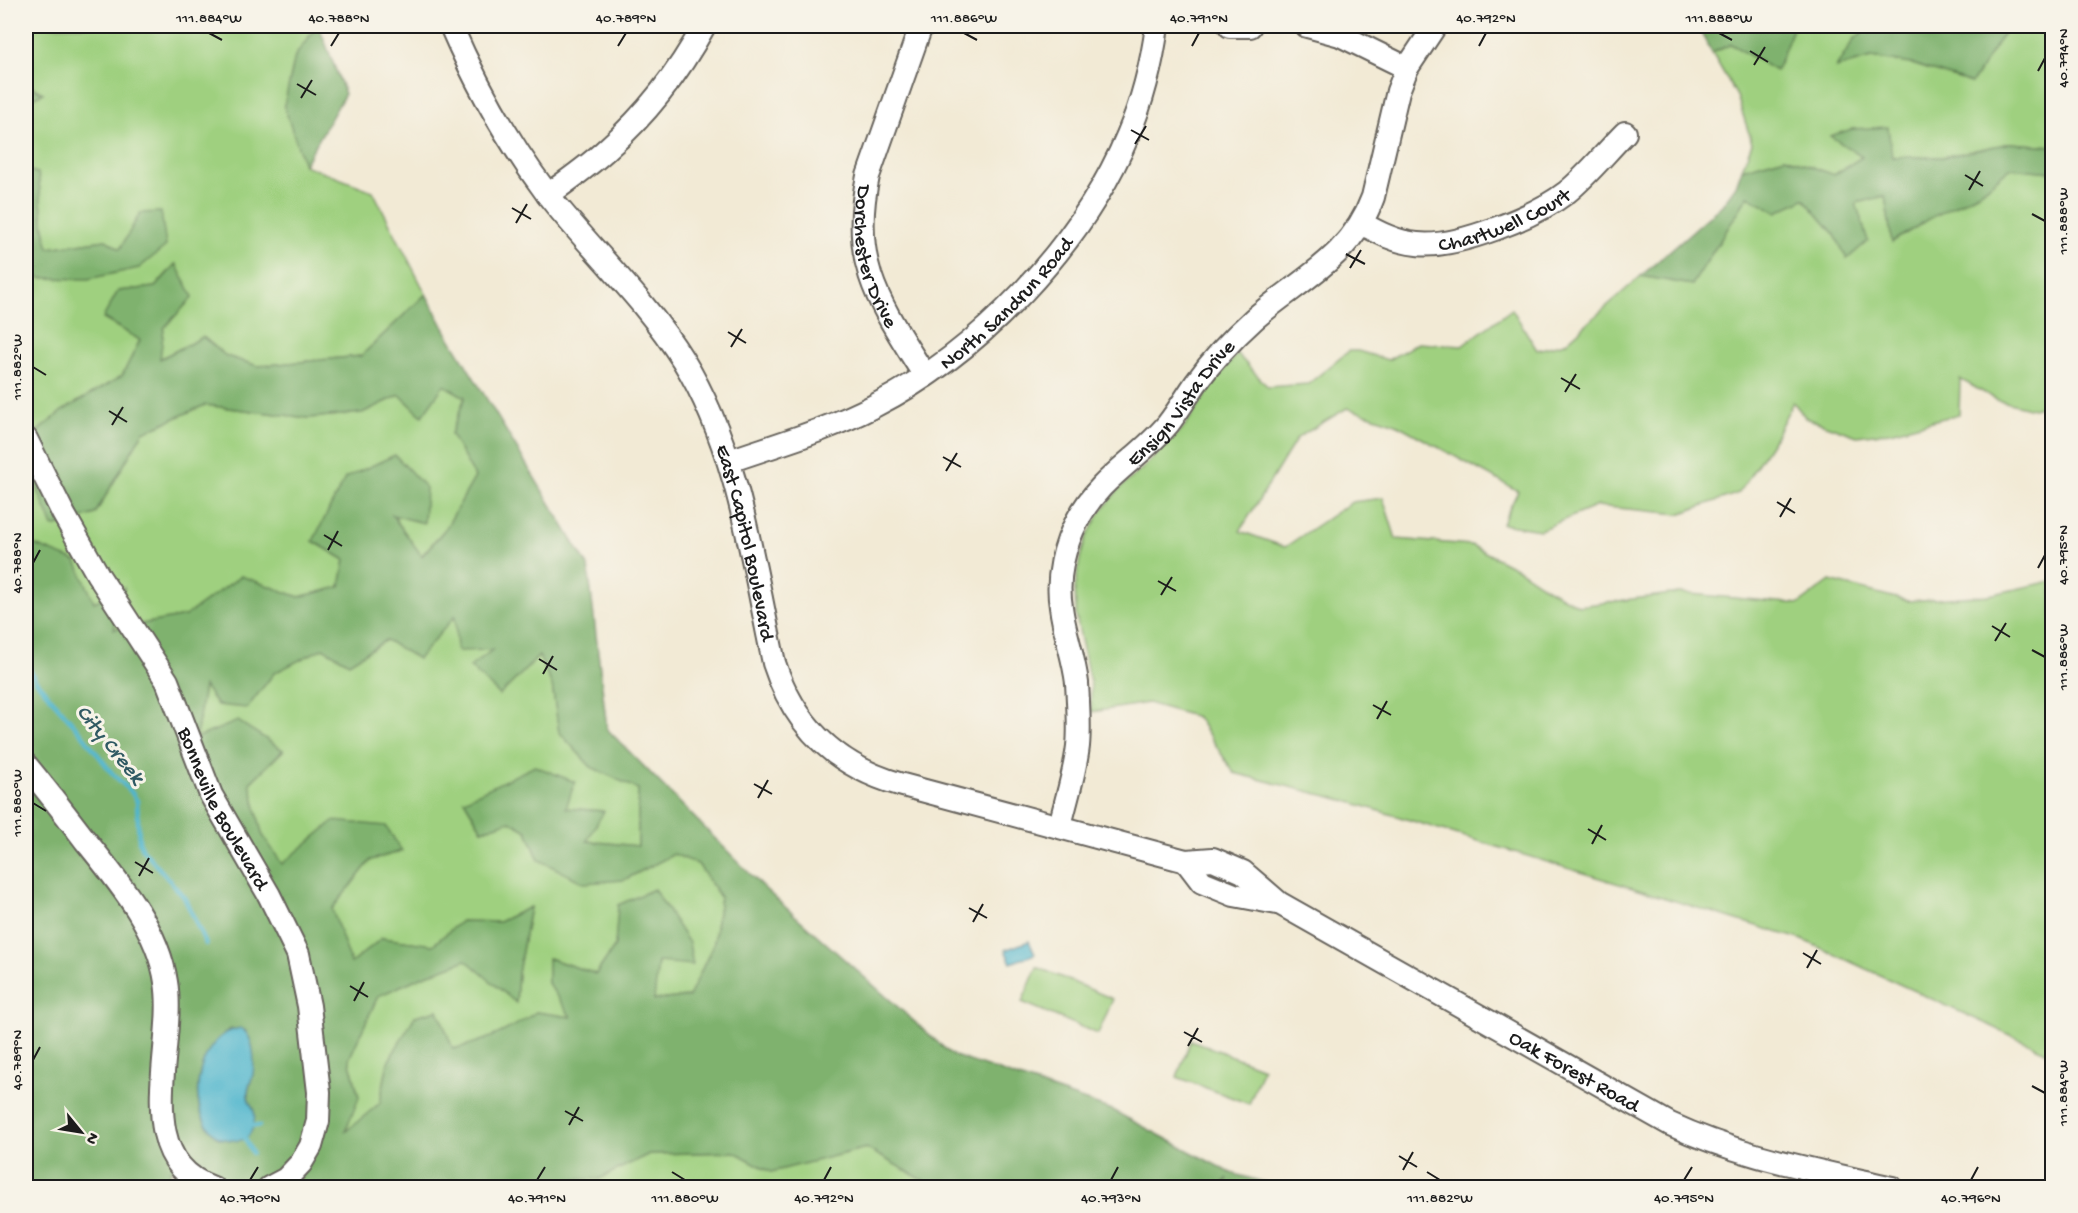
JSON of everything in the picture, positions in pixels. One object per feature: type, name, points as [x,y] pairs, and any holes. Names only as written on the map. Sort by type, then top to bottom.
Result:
[{"type":"street","name":"East Capitol Boulevard","points":[[451,26],[487,102],[526,165],[664,331],[701,394],[729,461],[774,663],[789,702],[816,736],[848,762],[883,780],[1186,861]]},
{"type":"street","points":[[549,195],[606,151],[648,109],[681,66],[704,26]]},
{"type":"street","name":"Dorchester Drive","points":[[921,26],[868,176],[864,193],[862,228],[866,261],[876,292],[892,324],[925,376]]},
{"type":"street","name":"North Sandrun Road","points":[[729,461],[847,419],[900,392],[952,356],[1003,312],[1050,261],[1088,209],[1111,170],[1135,117],[1147,78],[1157,26]]},
{"type":"street","points":[[1230,26],[1250,26]]},
{"type":"street","points":[[1308,26],[1340,35],[1407,68]]},
{"type":"street","name":"Ensign Vista Drive","points":[[1060,826],[1078,747],[1076,680],[1060,606],[1065,552],[1077,520],[1106,481],[1167,424],[1197,381],[1225,347],[1256,318],[1335,257],[1361,223],[1373,197],[1398,91],[1407,68],[1435,26]]},
{"type":"street","name":"Chartwell Court","points":[[1361,223],[1386,236],[1407,243],[1433,245],[1460,240],[1519,219],[1551,203],[1579,181],[1625,133]]},
{"type":"street","name":"Bonneville Boulevard","points":[[26,439],[63,513],[98,575],[167,681],[212,795],[269,895],[298,954],[309,1006],[320,1107],[316,1133],[296,1175],[269,1188]]},
{"type":"street","points":[[26,765],[112,874],[152,938],[163,966],[168,994],[168,1028],[161,1106],[168,1146],[172,1157],[187,1173],[197,1181],[213,1188]]},
{"type":"street","name":"Oak Forest Road","points":[[1186,861],[1213,858],[1243,872],[1279,903],[1670,1124],[1700,1138],[1736,1150],[1803,1178],[1892,1188]]},
{"type":"green space","points":[[26,26],[317,26],[295,56],[304,165],[373,191],[426,294],[361,356],[258,366],[226,356],[203,337],[159,359],[164,328],[193,297],[175,264],[155,287],[118,291],[103,319],[140,340],[122,376],[62,411],[26,441],[26,260],[39,278],[120,249],[106,240],[48,248],[38,173],[26,170],[26,102],[43,93],[26,84]]},
{"type":"green space","points":[[319,26],[345,94],[304,165],[284,106],[295,56]]},
{"type":"green space","points":[[1697,26],[1794,26],[1776,71],[1731,44],[1712,53]]},
{"type":"green space","points":[[1794,26],[1871,26],[1854,39],[1837,67],[1871,58],[1912,64],[1972,83],[2006,26],[2052,26],[2052,146],[2010,143],[1942,157],[1862,157],[1834,175],[1785,157],[1742,169],[1752,143],[1737,96],[1712,53],[1731,44],[1776,71]]},
{"type":"green space","points":[[1871,26],[2006,26],[1972,83],[1912,64],[1871,58],[1836,68],[1854,39]]},
{"type":"green space","points":[[26,84],[43,93],[26,102]]},
{"type":"green space","points":[[1888,127],[1892,157],[1942,157],[2010,143],[2052,146],[2052,172],[2010,168],[1982,191],[1892,242],[1885,196],[1856,203],[1868,241],[1847,259],[1835,235],[1804,199],[1777,212],[1748,196],[1692,285],[1641,276],[1722,205],[1736,186],[1742,169],[1785,157],[1834,175],[1862,157],[1830,136],[1852,129]]},
{"type":"green space","points":[[2010,168],[2052,172],[2052,403],[2033,409],[1997,400],[1960,379],[1959,414],[1890,432],[1857,436],[1806,418],[1793,402],[1775,437],[1739,493],[1679,514],[1597,506],[1540,530],[1502,524],[1518,491],[1396,424],[1347,408],[1297,438],[1240,531],[1285,547],[1352,502],[1383,498],[1396,539],[1471,545],[1518,569],[1579,606],[1679,593],[1799,604],[1830,581],[1908,601],[1989,595],[2052,581],[2052,1054],[1803,940],[1347,801],[1234,773],[1197,717],[1148,703],[1091,712],[1091,687],[1076,616],[1075,588],[1086,538],[1101,511],[1119,489],[1184,427],[1237,354],[1268,387],[1308,384],[1349,351],[1358,351],[1388,360],[1418,343],[1462,346],[1512,309],[1537,350],[1565,343],[1641,276],[1692,285],[1748,196],[1804,198],[1835,235],[1847,258],[1856,203],[1885,195],[1892,242],[1982,191]]},
{"type":"green space","points":[[26,170],[38,173],[44,229],[49,248],[106,240],[120,249],[140,213],[161,212],[166,246],[139,268],[88,279],[39,278],[26,260]]},
{"type":"green space","points":[[176,264],[193,297],[164,328],[160,359],[203,337],[226,356],[258,366],[361,356],[426,294],[448,335],[588,566],[607,729],[764,888],[952,1055],[1112,1110],[1231,1173],[1281,1187],[1223,1187],[1228,1178],[1220,1188],[1137,1188],[1135,1185],[1131,1188],[935,1187],[866,1148],[771,1172],[735,1152],[649,1154],[599,1179],[539,1180],[534,1188],[213,1187],[170,1169],[172,1187],[26,1187],[26,513],[30,543],[76,561],[94,602],[124,588],[114,629],[185,616],[241,576],[299,597],[340,587],[345,560],[313,541],[345,478],[395,455],[426,488],[424,523],[392,515],[422,556],[446,528],[475,477],[451,434],[465,397],[444,385],[422,416],[400,395],[362,413],[308,418],[205,405],[143,432],[95,514],[53,527],[32,474],[26,441],[62,411],[122,376],[140,340],[103,318],[118,291],[155,287]],"holes":[[[455,616],[457,651],[492,650],[470,667],[500,695],[539,656],[552,685],[559,732],[591,767],[638,789],[638,846],[587,841],[604,811],[566,808],[575,782],[535,766],[464,800],[482,830],[510,821],[527,831],[539,860],[584,883],[624,880],[674,854],[698,864],[720,897],[714,943],[689,997],[654,1000],[658,962],[693,965],[689,943],[654,889],[618,905],[615,946],[596,974],[548,958],[548,983],[571,1017],[536,1012],[496,1035],[453,1049],[438,1010],[415,1016],[388,1062],[380,1103],[345,1132],[359,1097],[349,1059],[378,996],[466,960],[516,1003],[518,973],[530,907],[499,922],[461,921],[433,945],[382,938],[351,963],[332,909],[371,860],[402,851],[386,826],[334,821],[282,864],[262,834],[250,783],[283,750],[238,721],[196,738],[204,686],[217,705],[247,708],[274,673],[323,648],[349,663],[386,640],[418,659]],[[231,1029],[245,1030],[252,1046],[253,1074],[248,1092],[249,1103],[254,1109],[254,1123],[237,1140],[218,1138],[212,1132],[204,1120],[198,1095],[198,1082],[206,1058],[212,1046]]]},
{"type":"green space","points":[[444,385],[465,397],[451,434],[475,477],[446,528],[421,556],[392,514],[426,488],[313,541],[345,560],[340,587],[299,597],[241,576],[185,616],[114,630],[124,589],[94,602],[75,561],[29,543],[26,513],[26,451],[37,488],[54,526],[95,514],[143,432],[205,405],[308,418],[362,413],[400,395]]},
{"type":"green space","points":[[456,616],[493,650],[499,695],[539,656],[552,685],[559,732],[591,767],[638,789],[638,846],[586,841],[464,800],[482,830],[510,821],[527,831],[539,860],[624,880],[674,854],[698,864],[720,897],[714,943],[689,997],[653,1000],[658,962],[619,905],[615,946],[596,974],[549,958],[548,983],[572,1017],[536,1012],[496,1035],[452,1049],[438,1010],[388,1062],[380,1103],[345,1133],[359,1097],[349,1059],[378,996],[466,960],[516,1002],[518,973],[530,907],[499,922],[461,921],[433,945],[382,938],[351,963],[331,909],[371,860],[402,851],[334,821],[282,865],[262,834],[250,783],[283,751],[196,738],[204,685],[247,708],[274,673],[323,648],[349,663],[386,640]]},
{"type":"green space","points":[[1037,967],[1113,999],[1098,1034],[1022,1002]]},
{"type":"green space","points":[[1191,1040],[1263,1068],[1249,1104],[1177,1077]]},
{"type":"green space","points":[[866,1148],[935,1187],[534,1188],[539,1180],[599,1179],[649,1154],[735,1152],[771,1172]]},
{"type":"water","points":[[1029,941],[1035,954],[1011,963],[1005,950]]},
{"type":"water","points":[[241,1028],[249,1036],[253,1048],[253,1074],[248,1094],[254,1112],[254,1122],[246,1138],[233,1140],[219,1138],[202,1117],[198,1086],[201,1069],[215,1042],[227,1033]]},
{"type":"waterway","name":"City Creek","points":[[26,663],[36,681],[112,773],[132,793],[137,801],[139,841],[143,850],[184,897],[206,944]]},
{"type":"waterway","points":[[247,1125],[259,1126]]},
{"type":"waterway","name":"City Creek","points":[[243,1134],[252,1153]]}]
